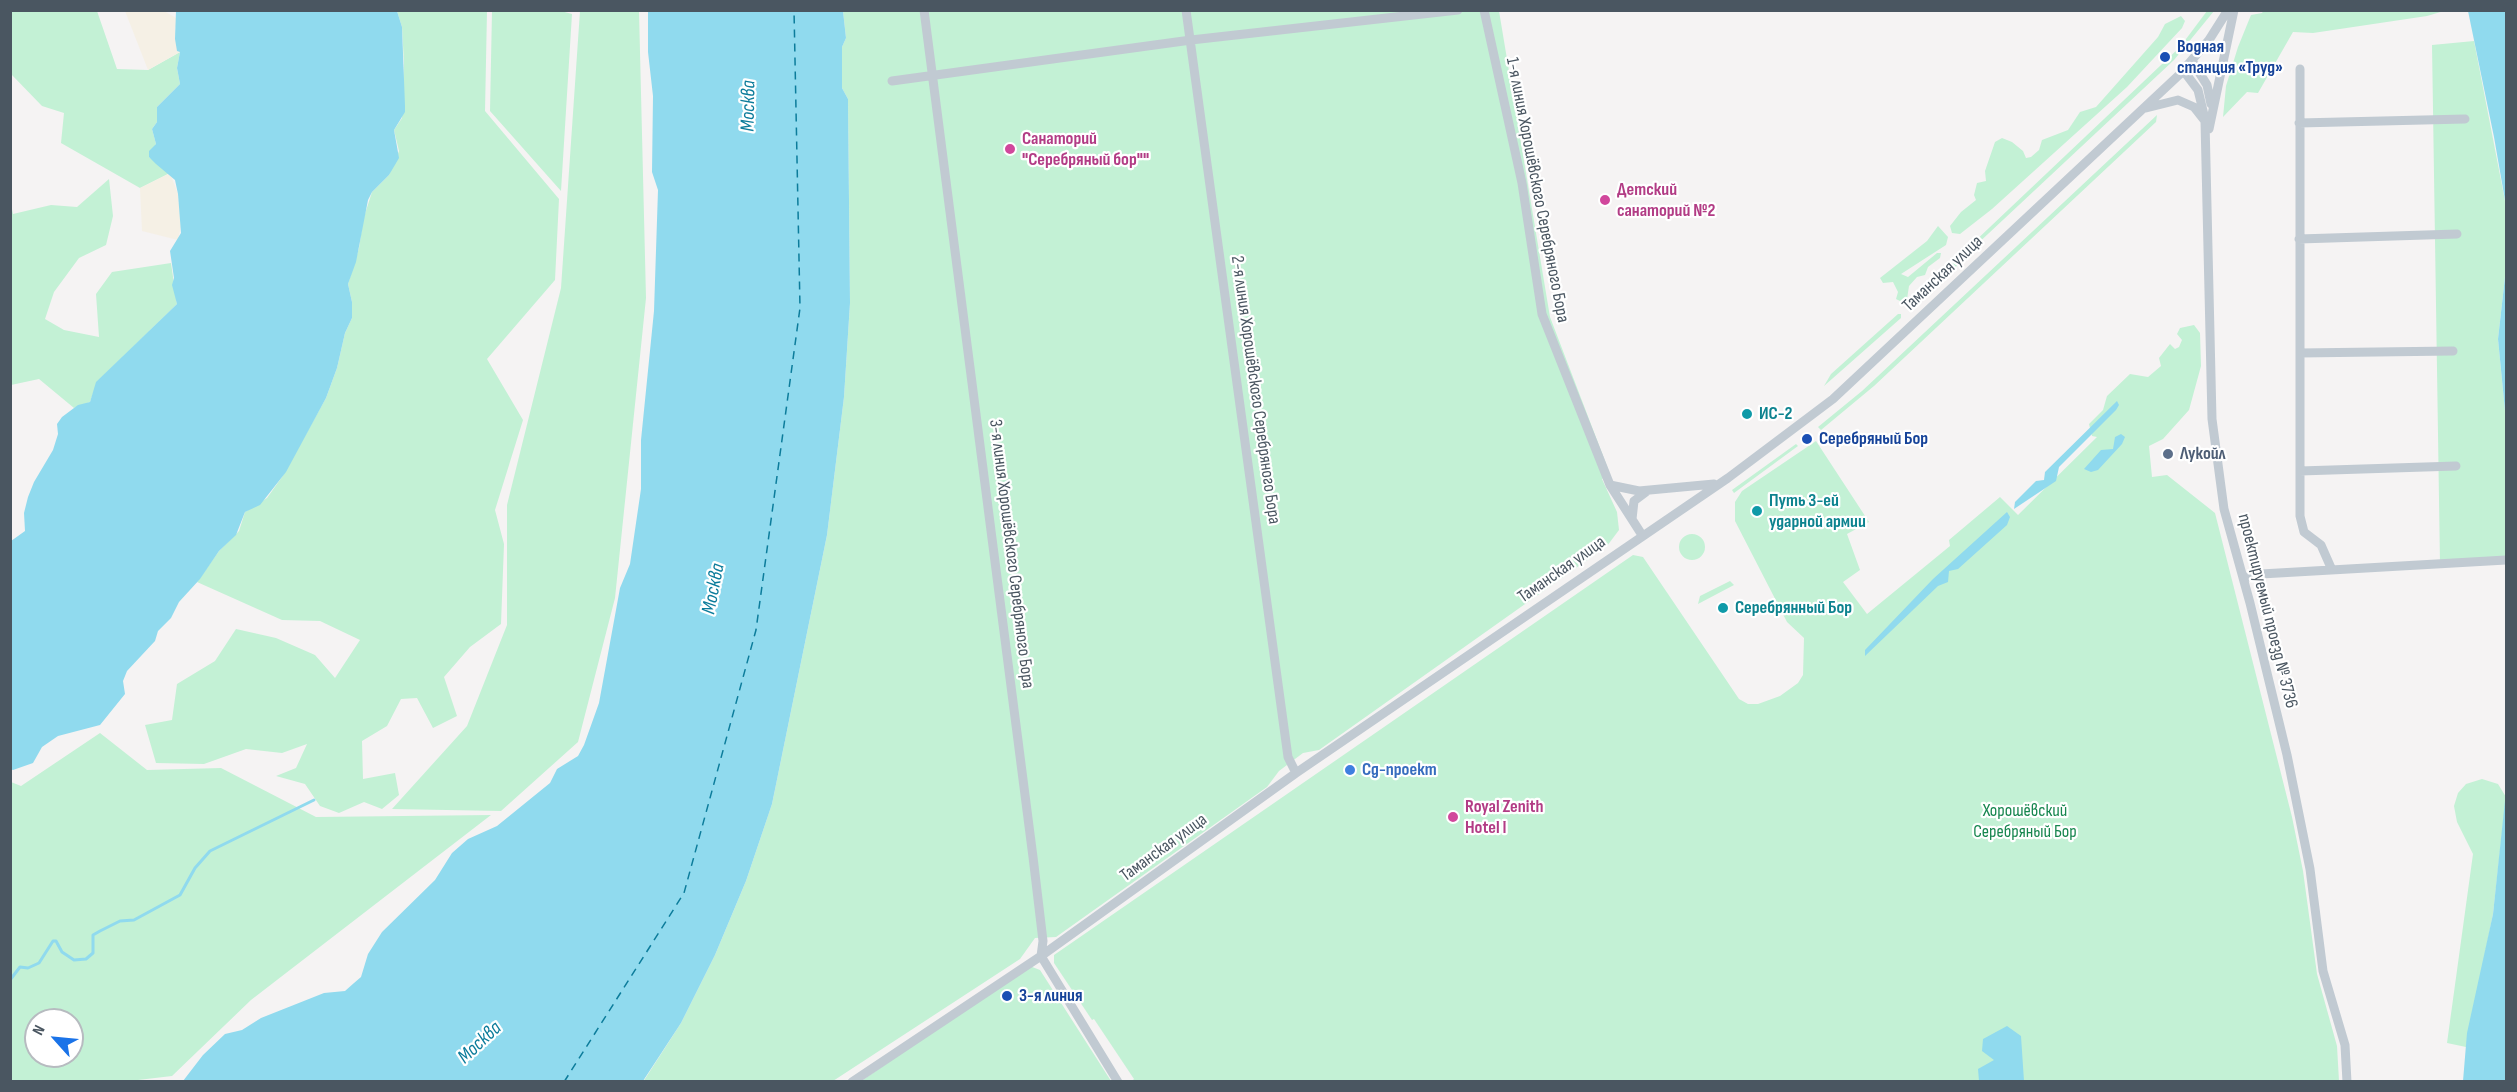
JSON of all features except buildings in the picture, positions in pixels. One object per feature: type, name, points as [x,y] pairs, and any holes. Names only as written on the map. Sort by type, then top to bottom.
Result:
[{"type":"street","name":"3-я линия Хорошёвского Серебряного Бора","points":[[924,10],[1033,858],[1043,941],[1041,956]]},
{"type":"street","name":"2-я линия Хорошёвского Серебряного Бора","points":[[1186,10],[1288,757],[1296,773]]},
{"type":"street","points":[[892,81],[1191,40],[1458,10]]},
{"type":"street","name":"1-я линия Хорошёвского Серебряного Бора","points":[[1484,10],[1522,183],[1542,314],[1610,485],[1642,535]]},
{"type":"street","name":"Таманская улица","points":[[852,1082],[1041,956],[1296,773],[1728,478],[1833,399],[1872,365],[2183,70],[2192,61],[2228,10]]},
{"type":"street","points":[[2207,121],[2234,10]]},
{"type":"street","points":[[2192,61],[2211,96],[2207,121]]},
{"type":"street","points":[[2300,69],[2302,527],[2308,537],[2321,545],[2332,570]]},
{"type":"street","points":[[2183,70],[2198,90],[2207,121]]},
{"type":"street","points":[[2140,112],[2154,105],[2178,100],[2194,106],[2207,121]]},
{"type":"street","points":[[2299,123],[2465,119]]},
{"type":"street","name":"проектируемый проезд № 3736","points":[[2207,121],[2212,419],[2224,509],[2244,578],[2287,755],[2310,869],[2323,971],[2345,1045],[2347,1082]]},
{"type":"street","points":[[2299,239],[2457,234]]},
{"type":"street","points":[[2300,353],[2453,351]]},
{"type":"street","points":[[2300,471],[2456,466]]},
{"type":"street","points":[[1610,485],[1630,491],[1648,491],[1692,488],[1728,478]]},
{"type":"street","points":[[1692,488],[1692,501]]},
{"type":"street","points":[[1634,524],[1631,516],[1634,501],[1648,491]]},
{"type":"street","points":[[2244,578],[2261,574],[2506,560]]},
{"type":"street","points":[[1041,956],[1118,1082]]},
{"type":"green space","points":[[2264,10],[2444,11],[2427,16],[2313,33],[2293,32],[2258,93],[2247,92],[2223,117],[2226,86],[2238,47],[2251,15],[2262,13]]},
{"type":"green space","points":[[11,11],[97,11],[117,69],[148,70],[180,52],[177,68],[180,84],[157,107],[157,122],[152,129],[156,144],[149,157],[170,173],[140,188],[61,143],[64,113],[42,106],[11,74]]},
{"type":"green space","points":[[397,11],[487,11],[485,111],[559,199],[555,280],[487,359],[523,420],[495,510],[504,544],[501,624],[470,647],[444,677],[457,716],[433,728],[417,698],[401,699],[387,726],[362,741],[363,779],[395,773],[399,795],[382,809],[364,802],[339,813],[320,806],[305,784],[276,776],[296,768],[307,744],[282,753],[246,749],[204,764],[156,763],[145,725],[172,720],[177,684],[215,661],[236,629],[276,638],[315,655],[335,678],[360,640],[320,621],[282,620],[197,582],[219,551],[239,531],[245,512],[267,498],[282,477],[326,398],[337,368],[345,333],[352,318],[352,302],[348,284],[359,248],[363,220],[372,192],[389,175],[399,151],[394,130],[402,118],[404,63],[402,27]]},
{"type":"green space","points":[[492,11],[561,11],[572,14],[561,191],[490,111]]},
{"type":"green space","points":[[580,11],[639,11],[646,298],[615,598],[578,742],[501,811],[392,809],[467,726],[507,625],[507,505],[561,288]]},
{"type":"green space","points":[[843,11],[1499,11],[1550,317],[1610,474],[1602,479],[1617,512],[1619,530],[1607,546],[1319,750],[1303,753],[1279,771],[1267,787],[1056,937],[1035,938],[1020,959],[833,1081],[643,1082],[681,1023],[715,955],[746,881],[772,804],[827,535],[844,397],[850,303],[848,99],[842,88],[842,47],[846,38]]},
{"type":"green space","points":[[2207,11],[2214,11],[2174,60],[1973,248],[1971,245],[2180,47]]},
{"type":"green space","points":[[2181,16],[2185,21],[2182,28],[2127,87],[1992,209],[1960,234],[1952,233],[1950,226],[1961,212],[1976,200],[1974,195],[1977,183],[1986,181],[1985,171],[1995,142],[2002,138],[2012,142],[2023,151],[2026,158],[2031,157],[2039,150],[2042,140],[2068,130],[2080,112],[2096,107],[2158,37],[2165,24]]},
{"type":"green space","points":[[2474,41],[2506,206],[2506,268],[2498,339],[2506,421],[2506,560],[2440,564],[2432,45]]},
{"type":"green space","points":[[2157,115],[2156,122],[1874,386],[1821,430],[1818,427],[1862,391]]},
{"type":"green space","points":[[109,179],[113,216],[106,245],[79,258],[54,292],[45,319],[64,330],[99,337],[96,294],[112,272],[171,263],[177,304],[97,382],[90,402],[74,408],[39,379],[11,385],[10,199],[13,214],[51,205],[77,207]]},
{"type":"green space","points":[[1938,226],[1948,237],[1946,245],[1901,274],[1908,277],[1937,253],[1941,253],[1940,258],[1928,267],[1925,275],[1917,277],[1909,286],[1907,299],[1902,302],[1896,299],[1898,292],[1893,282],[1883,283],[1880,278],[1927,241]]},
{"type":"green space","points":[[1959,256],[1962,256],[1963,260],[1912,308],[1909,307],[1908,304]]},
{"type":"green space","points":[[1898,314],[1901,314],[1901,318],[1824,386],[1831,374]]},
{"type":"green space","name":"Хорошёвский Серебряный Бор","points":[[2194,325],[2200,333],[2201,366],[2189,410],[2163,439],[2149,446],[2152,477],[2167,475],[2215,513],[2292,817],[2303,871],[2317,974],[2337,1046],[2339,1081],[1132,1081],[1134,1079],[1054,963],[1054,955],[1633,555],[1643,557],[1739,699],[1748,704],[1758,704],[1780,696],[1798,683],[1803,675],[1804,638],[1787,622],[1735,521],[1735,502],[1742,491],[1816,441],[1869,522],[1847,534],[1860,570],[1843,582],[1867,614],[1950,546],[1949,540],[2000,497],[2018,515],[2097,437],[2092,436],[2089,424],[2103,410],[2107,396],[2130,374],[2148,377],[2161,366],[2159,358],[2170,344],[2175,349],[2179,347],[2182,340],[2177,334],[2180,328]]},
{"type":"green space","points":[[1796,444],[1798,446],[1734,493],[1732,490]]},
{"type":"green space","points":[[1692,534],[1701,538],[1705,547],[1701,556],[1692,560],[1683,556],[1679,547],[1683,538]]},
{"type":"green space","points":[[1730,581],[1734,585],[1698,604],[1700,596]]},
{"type":"green space","points":[[100,733],[147,770],[221,768],[316,817],[491,815],[251,1000],[172,1076],[121,1082],[11,1081],[11,782],[21,786]]},
{"type":"green space","points":[[2482,779],[2498,784],[2506,797],[2493,914],[2466,1047],[2447,1043],[2473,854],[2457,822],[2454,806],[2458,793],[2466,784]]},
{"type":"green space","points":[[1027,965],[1040,970],[1111,1081],[860,1082]]},
{"type":"sand","points":[[125,11],[164,11],[178,19],[175,29],[180,52],[148,70]]},
{"type":"sand","points":[[170,173],[178,194],[181,226],[178,240],[142,231],[140,188]]},
{"type":"water","points":[[176,11],[397,11],[402,27],[405,106],[405,112],[394,130],[399,158],[389,175],[372,192],[368,200],[356,262],[348,284],[352,302],[352,318],[345,333],[337,368],[326,398],[286,472],[260,505],[245,512],[236,535],[219,551],[200,579],[179,602],[171,618],[158,631],[155,641],[127,671],[123,681],[125,694],[100,725],[58,736],[42,747],[33,763],[13,770],[10,769],[11,541],[25,531],[24,513],[28,497],[53,450],[58,434],[57,424],[62,417],[78,405],[90,402],[96,382],[177,304],[172,285],[174,278],[170,251],[181,233],[178,194],[175,180],[149,157],[149,151],[156,144],[152,129],[157,122],[157,107],[180,84],[177,68],[180,52],[177,51],[175,39]]},
{"type":"water","name":"Москва","points":[[648,11],[843,11],[846,38],[842,47],[842,88],[848,99],[850,303],[844,397],[827,535],[772,804],[746,881],[715,955],[681,1023],[643,1081],[183,1081],[203,1055],[225,1034],[242,1030],[261,1018],[324,993],[345,991],[361,977],[368,954],[382,932],[435,880],[452,853],[468,839],[497,826],[550,783],[557,769],[578,756],[584,745],[599,703],[620,588],[630,564],[641,489],[641,440],[654,311],[658,190],[652,172],[653,96],[648,52]]},
{"type":"water","points":[[2468,11],[2506,11],[2506,206],[2494,137]]},
{"type":"water","points":[[2506,268],[2506,421],[2498,339]]},
{"type":"water","points":[[2117,401],[2119,405],[2116,410],[2059,467],[2056,481],[2014,509],[2015,502],[2036,481],[2044,480],[2045,472]]},
{"type":"water","points":[[2121,434],[2125,437],[2122,444],[2098,470],[2091,472],[2084,469],[2101,450],[2113,449],[2115,437]]},
{"type":"water","points":[[2007,512],[2010,517],[2007,525],[1958,569],[1949,571],[1948,582],[1938,586],[1865,656],[1865,650],[1933,579]]},
{"type":"water","points":[[2506,791],[2506,1081],[2463,1081],[2467,1033],[2493,914]]},
{"type":"water","points":[[2007,1026],[2021,1036],[2024,1081],[1979,1081],[1978,1069],[1994,1060],[1982,1051],[1983,1039]]},
{"type":"waterway","points":[[10,980],[20,967],[28,968],[39,963],[53,941],[56,941],[62,952],[74,960],[86,959],[93,953],[93,935],[120,921],[134,920],[180,895],[195,868],[210,851],[314,800]]},
{"type":"ferry route","points":[[564,1082],[684,893],[756,630],[800,308],[794,10]]},
{"type":"place","name":"Водная станция «Труд»","points":[[2165,57]]},
{"type":"place","name":"Санаторий \"Серебряный бор\"\"","points":[[1010,149]]},
{"type":"place","name":"Детский санаторий №2","points":[[1605,200]]},
{"type":"place","name":"ИС-2","points":[[1747,414]]},
{"type":"place","name":"Серебряный Бор","points":[[1807,439]]},
{"type":"place","name":"Лукойл","points":[[2168,454]]},
{"type":"place","name":"Путь 3-ей ударной армии","points":[[1757,511]]},
{"type":"place","name":"Серебрянный Бор","points":[[1723,608]]},
{"type":"place","name":"Сд-проект","points":[[1350,770]]},
{"type":"place","name":"Royal Zenith Hotel I","points":[[1453,817]]},
{"type":"place","name":"3-я линия","points":[[1007,996]]}]
